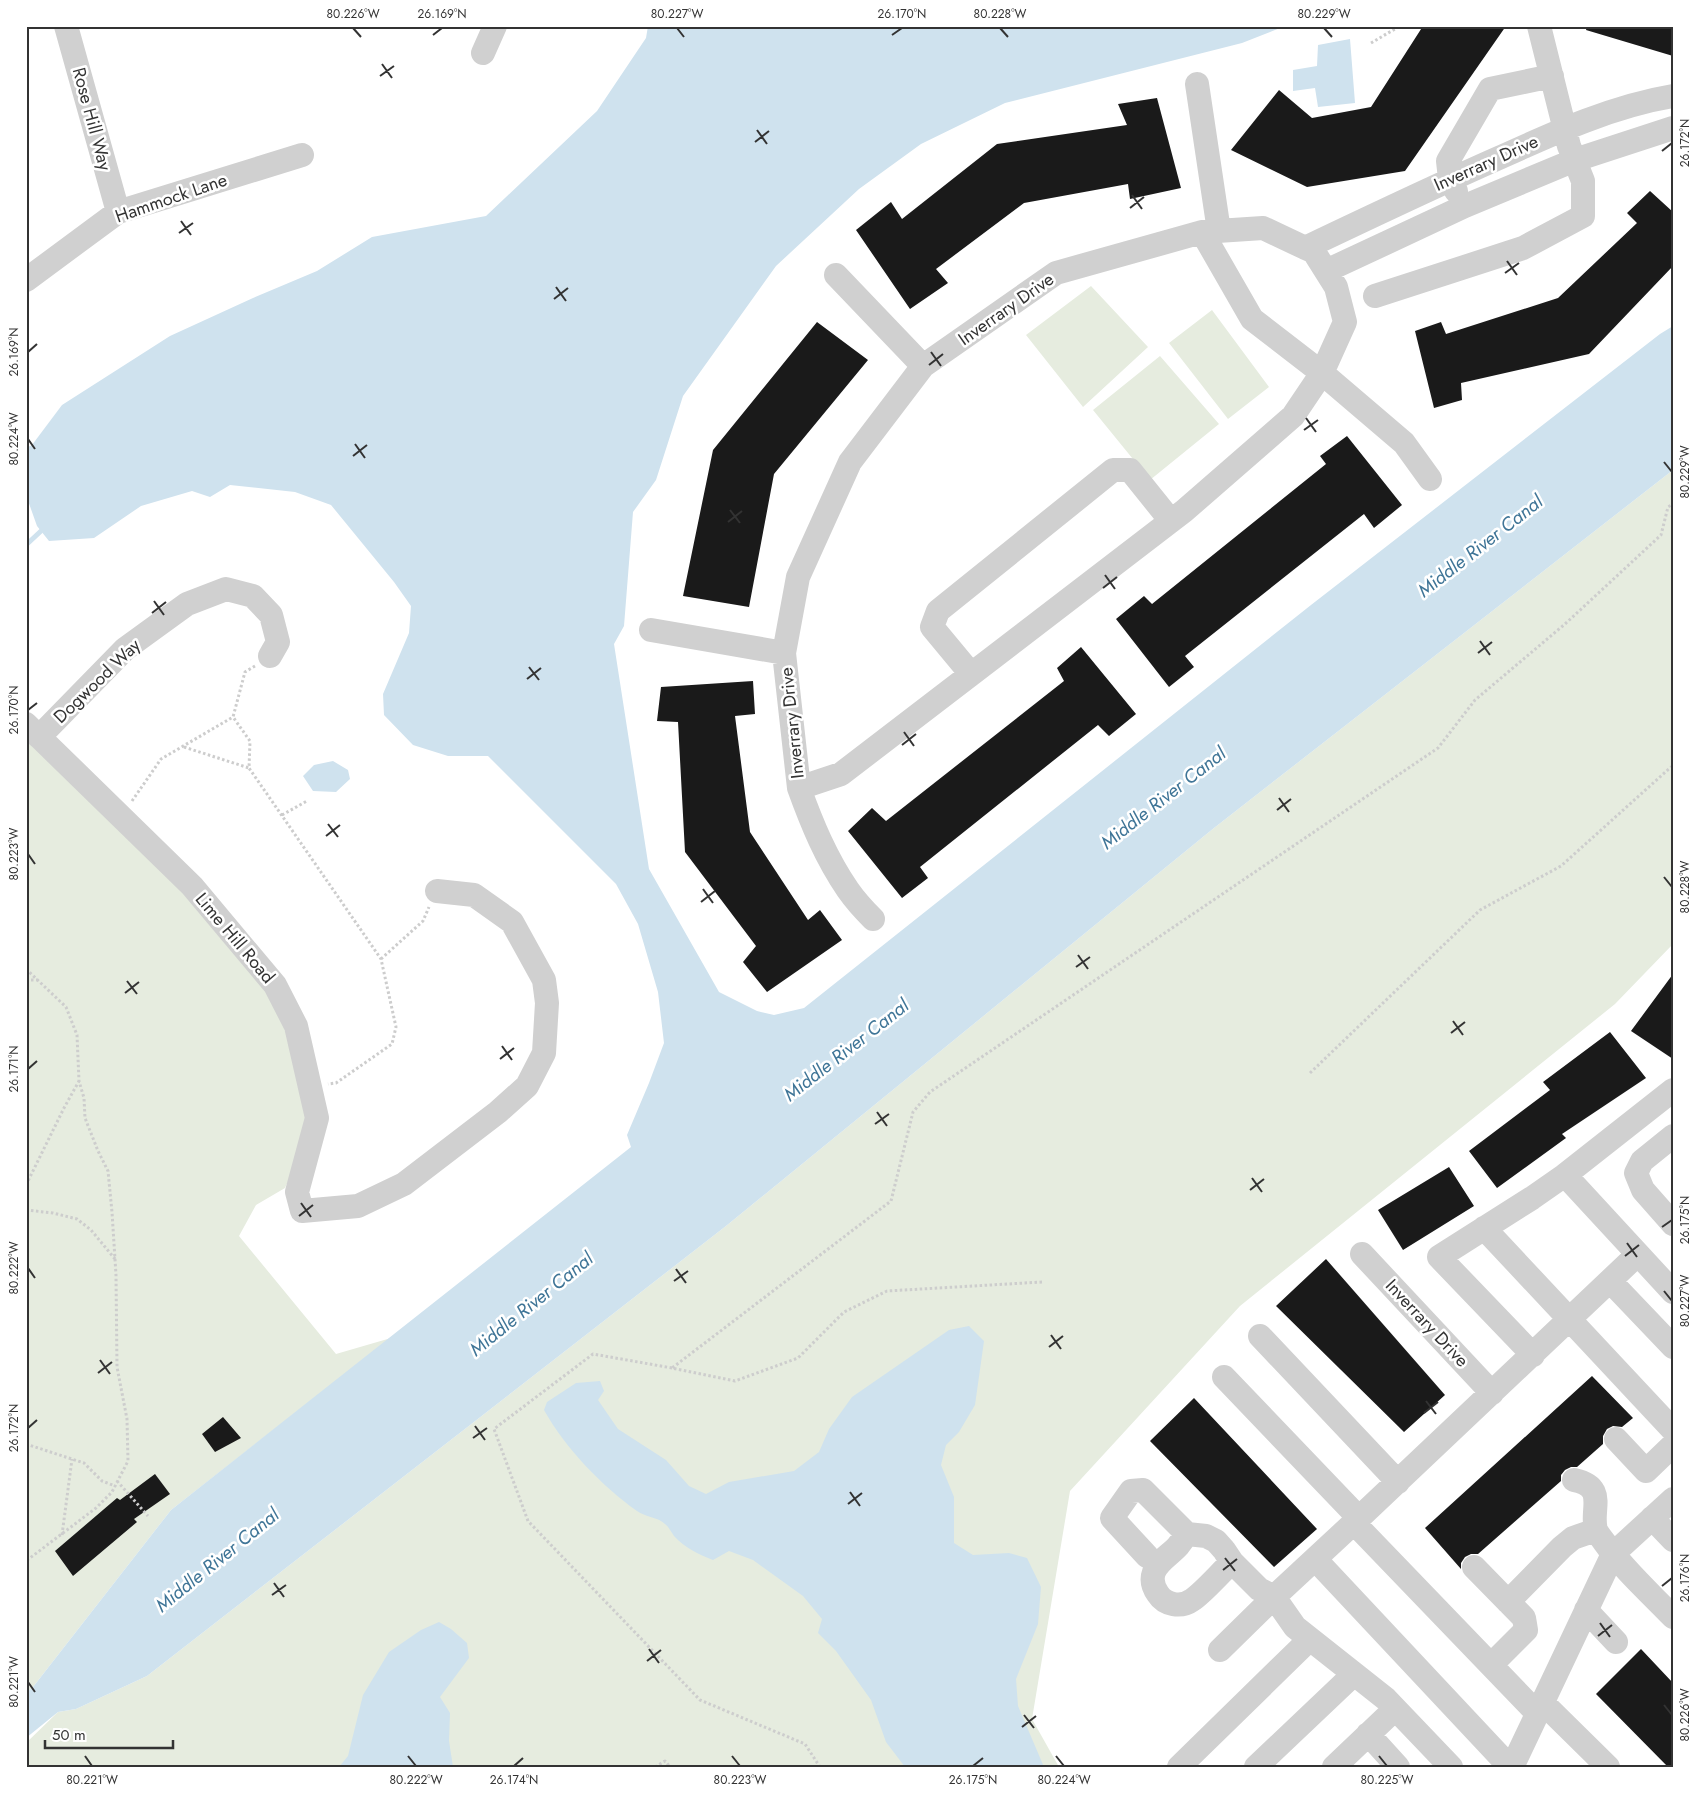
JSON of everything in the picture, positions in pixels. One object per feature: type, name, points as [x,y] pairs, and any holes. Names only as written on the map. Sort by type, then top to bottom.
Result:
[{"type":"street","name":"Rose Hill Way","points":[[66,26],[118,212]]},
{"type":"street","points":[[482,53],[495,26]]},
{"type":"street","points":[[1375,296],[1522,248],[1583,216],[1584,181],[1570,145],[1539,26]]},
{"type":"street","points":[[1465,206],[1450,180],[1448,161],[1490,89],[1552,76]]},
{"type":"street","points":[[1197,84],[1211,231],[1252,319],[1322,373],[1404,443],[1430,479]]},
{"type":"street","name":"Inverrary Drive","points":[[1326,271],[1465,206],[1570,145],[1656,99],[1673,96]]},
{"type":"street","name":"Inverrary Drive","points":[[1305,248],[1450,180],[1570,145],[1673,128]]},
{"type":"street","name":"Hammock Lane","points":[[26,280],[118,212],[302,155]]},
{"type":"street","name":"Inverrary Drive","points":[[1262,228],[1314,252],[1336,287],[1346,322],[1322,373],[1293,416],[1170,521],[841,774],[799,788],[784,653],[798,577],[850,462],[923,366],[1056,273],[1211,231],[1262,228]]},
{"type":"street","points":[[836,275],[923,366]]},
{"type":"street","points":[[971,674],[932,626],[938,611],[1113,470],[1130,470],[1170,521]]},
{"type":"street","name":"Dogwood Way","points":[[33,731],[125,649],[187,604],[226,589],[253,596],[271,615],[278,642],[270,656]]},
{"type":"street","points":[[651,630],[784,653]]},
{"type":"street","name":"Lime Hill Road","points":[[33,731],[192,886],[275,985],[296,1026],[317,1118],[297,1192],[302,1211],[358,1206],[404,1184],[498,1112],[527,1086],[544,1053],[547,1003],[544,980],[512,922],[474,895],[437,891]]},
{"type":"street","points":[[799,788],[828,859],[849,891],[873,919]]},
{"type":"street","points":[[1533,1355],[1439,1257],[1532,1198],[1673,1090]]},
{"type":"street","points":[[1673,1136],[1642,1161],[1636,1174],[1643,1190],[1673,1224]]},
{"type":"street","points":[[1564,1175],[1673,1292]]},
{"type":"street","points":[[1484,1228],[1673,1430]]},
{"type":"street","name":"Inverrary Drive","points":[[1362,1254],[1492,1393]]},
{"type":"street","points":[[1220,1650],[1637,1255]]},
{"type":"street","points":[[1610,1281],[1673,1347]]},
{"type":"street","points":[[1260,1336],[1398,1482]]},
{"type":"street","points":[[1224,1377],[1491,1665],[1608,1767]]},
{"type":"street","points":[[1616,1439],[1646,1471],[1673,1445]]},
{"type":"street","points":[[1574,1480],[1582,1482],[1590,1488],[1596,1499],[1596,1530],[1613,1554],[1673,1617]]},
{"type":"street","points":[[1147,1556],[1112,1518],[1131,1491],[1143,1490],[1187,1534],[1206,1536],[1216,1541],[1232,1562],[1259,1589],[1274,1597],[1295,1626],[1386,1699],[1451,1767]]},
{"type":"street","points":[[1315,1559],[1511,1767],[1613,1554],[1673,1499]]},
{"type":"street","points":[[1652,1518],[1673,1540]]},
{"type":"street","points":[[1508,1602],[1562,1547],[1574,1538],[1596,1530]]},
{"type":"street","points":[[1187,1534],[1178,1546],[1158,1565],[1154,1572],[1152,1582],[1162,1600],[1171,1604],[1182,1604],[1192,1601],[1232,1562]]},
{"type":"street","points":[[1474,1567],[1524,1618],[1526,1630],[1491,1665]]},
{"type":"street","points":[[1586,1610],[1616,1642]]},
{"type":"street","points":[[1178,1767],[1310,1638]]},
{"type":"street","points":[[1256,1767],[1354,1674]]},
{"type":"street","points":[[1334,1767],[1395,1709]]},
{"type":"street","points":[[1368,1734],[1398,1767]]},
{"type":"path","points":[[1371,43],[1400,26]]},
{"type":"path","points":[[672,1368],[891,1201],[912,1112],[930,1092],[1438,748],[1475,700],[1566,624],[1661,535],[1668,508],[1673,504]]},
{"type":"path","points":[[121,816],[162,759],[233,717],[246,672],[270,656]]},
{"type":"path","points":[[233,717],[250,741],[249,768]]},
{"type":"path","points":[[184,746],[249,768],[381,959],[396,1027],[392,1044],[336,1083],[310,1086]]},
{"type":"path","points":[[1310,1073],[1480,910],[1561,866],[1673,767]]},
{"type":"path","points":[[282,815],[307,801]]},
{"type":"path","points":[[381,959],[423,921],[437,891]]},
{"type":"path","points":[[26,969],[66,1007],[77,1035],[79,1081],[84,1098],[85,1118],[108,1171],[115,1259],[117,1367],[127,1419],[128,1461],[112,1492],[96,1508],[26,1561]]},
{"type":"path","points":[[26,980],[39,980]]},
{"type":"path","points":[[26,1185],[79,1081]]},
{"type":"path","points":[[26,1210],[77,1219],[91,1230],[115,1259]]},
{"type":"path","points":[[820,1767],[805,1744],[700,1700],[528,1521],[494,1429],[593,1354],[735,1381],[798,1358],[844,1312],[886,1291],[1042,1282]]},
{"type":"path","points":[[26,1444],[84,1464],[102,1481],[115,1486]]},
{"type":"path","points":[[62,1535],[72,1459]]},
{"type":"path","points":[[118,1481],[148,1516]]},
{"type":"path","points":[[654,1767],[665,1762],[670,1767]]},
{"type":"shaded area","points":[[1091,286],[1148,347],[1083,407],[1026,335]]},
{"type":"shaded area","points":[[1212,310],[1269,387],[1228,419],[1169,343]]},
{"type":"shaded area","points":[[1160,356],[1219,424],[1150,480],[1093,410]]},
{"type":"shaded area","points":[[1673,470],[1673,944],[1615,1004],[1240,1306],[1070,1491],[1032,1719],[1059,1767],[26,1767],[26,1743],[58,1712],[76,1709],[147,1676],[726,1226],[1214,828]]},
{"type":"shaded area","points":[[26,724],[275,985],[317,1118],[285,1188],[256,1205],[239,1236],[336,1354],[391,1338],[171,1510],[33,1687],[26,1693]]},
{"type":"water","name":"Middle River Canal","points":[[648,26],[1285,26],[1242,43],[1005,103],[921,144],[859,189],[776,266],[683,396],[656,480],[633,512],[624,626],[614,644],[649,869],[719,992],[757,1011],[774,1015],[804,1008],[1311,605],[1660,334],[1673,326],[1673,470],[1214,828],[726,1226],[147,1676],[76,1709],[58,1712],[26,1738],[26,1693],[33,1687],[171,1510],[631,1147],[627,1135],[664,1043],[658,992],[638,924],[616,884],[488,756],[448,756],[413,745],[384,715],[383,694],[409,633],[411,606],[394,582],[331,505],[295,492],[230,485],[210,497],[192,491],[141,506],[94,538],[49,541],[37,526],[26,495],[26,448],[32,445],[62,405],[170,336],[317,271],[372,237],[486,216],[597,111],[646,38]]},
{"type":"water","points":[[1350,39],[1355,103],[1318,107],[1315,88],[1293,91],[1293,70],[1317,66],[1318,45]]},
{"type":"water","points":[[333,761],[348,770],[350,779],[336,792],[313,791],[303,776],[314,765]]},
{"type":"water","points":[[969,1326],[984,1341],[975,1405],[959,1432],[946,1445],[941,1465],[954,1497],[954,1543],[973,1555],[1009,1553],[1027,1558],[1041,1587],[1038,1624],[1016,1679],[1018,1706],[1044,1767],[905,1767],[886,1742],[871,1700],[836,1651],[818,1633],[822,1619],[803,1596],[753,1560],[729,1551],[713,1560],[687,1547],[662,1522],[637,1511],[598,1478],[573,1452],[544,1410],[547,1402],[576,1383],[600,1381],[604,1391],[598,1400],[618,1429],[666,1460],[689,1486],[706,1494],[729,1482],[794,1471],[819,1452],[829,1429],[852,1397],[949,1330]]},
{"type":"water","points":[[439,1622],[451,1629],[467,1643],[469,1658],[440,1697],[450,1713],[449,1741],[453,1767],[339,1767],[348,1756],[363,1695],[389,1652],[421,1630]]},
{"type":"building","points":[[1423,26],[1506,26],[1405,171],[1307,187],[1231,150],[1279,90],[1312,118],[1371,107]]},
{"type":"building","points":[[1587,26],[1673,26],[1673,56],[1586,30]]},
{"type":"building","points":[[1157,98],[1181,188],[1130,199],[1128,184],[1024,203],[936,269],[948,283],[910,309],[856,230],[891,202],[902,219],[997,144],[1127,125],[1118,104]]},
{"type":"building","points":[[1650,191],[1673,212],[1673,266],[1589,354],[1461,383],[1462,400],[1434,408],[1415,331],[1441,322],[1446,334],[1558,298],[1637,223],[1627,213]]},
{"type":"building","points":[[817,322],[868,360],[774,474],[749,607],[683,596],[713,450]]},
{"type":"building","points":[[1347,436],[1402,505],[1374,528],[1364,514],[1185,656],[1194,667],[1169,687],[1116,619],[1144,596],[1152,604],[1326,464],[1320,456]]},
{"type":"building","points":[[1081,647],[1136,714],[1109,736],[1098,725],[920,867],[928,878],[902,898],[848,831],[872,808],[886,821],[1064,681],[1057,668]]},
{"type":"building","points":[[753,681],[755,714],[735,716],[750,832],[808,920],[820,910],[842,940],[767,992],[743,962],[756,946],[685,852],[678,722],[657,721],[661,687]]},
{"type":"building","points":[[1673,974],[1673,1059],[1631,1031]]},
{"type":"building","points":[[1610,1032],[1646,1078],[1562,1134],[1566,1138],[1497,1188],[1469,1151],[1550,1090],[1543,1082]]},
{"type":"building","points":[[1449,1167],[1474,1206],[1403,1250],[1378,1210]]},
{"type":"building","points":[[1326,1259],[1445,1395],[1404,1432],[1276,1306]]},
{"type":"building","points":[[1592,1376],[1633,1418],[1622,1427],[1613,1426],[1607,1429],[1603,1436],[1603,1444],[1577,1467],[1565,1470],[1561,1475],[1561,1481],[1478,1554],[1471,1554],[1465,1557],[1461,1563],[1461,1569],[1425,1528]]},
{"type":"building","points":[[1194,1398],[1317,1529],[1274,1567],[1150,1441]]},
{"type":"building","points":[[223,1417],[241,1438],[215,1452],[202,1434]]},
{"type":"building","points":[[155,1474],[170,1494],[134,1519],[137,1522],[73,1576],[55,1551],[117,1498],[120,1500]]},
{"type":"building","points":[[1641,1649],[1673,1683],[1673,1767],[1668,1767],[1596,1694]]},
{"type":"waterway","points":[[26,545],[41,531]]}]
